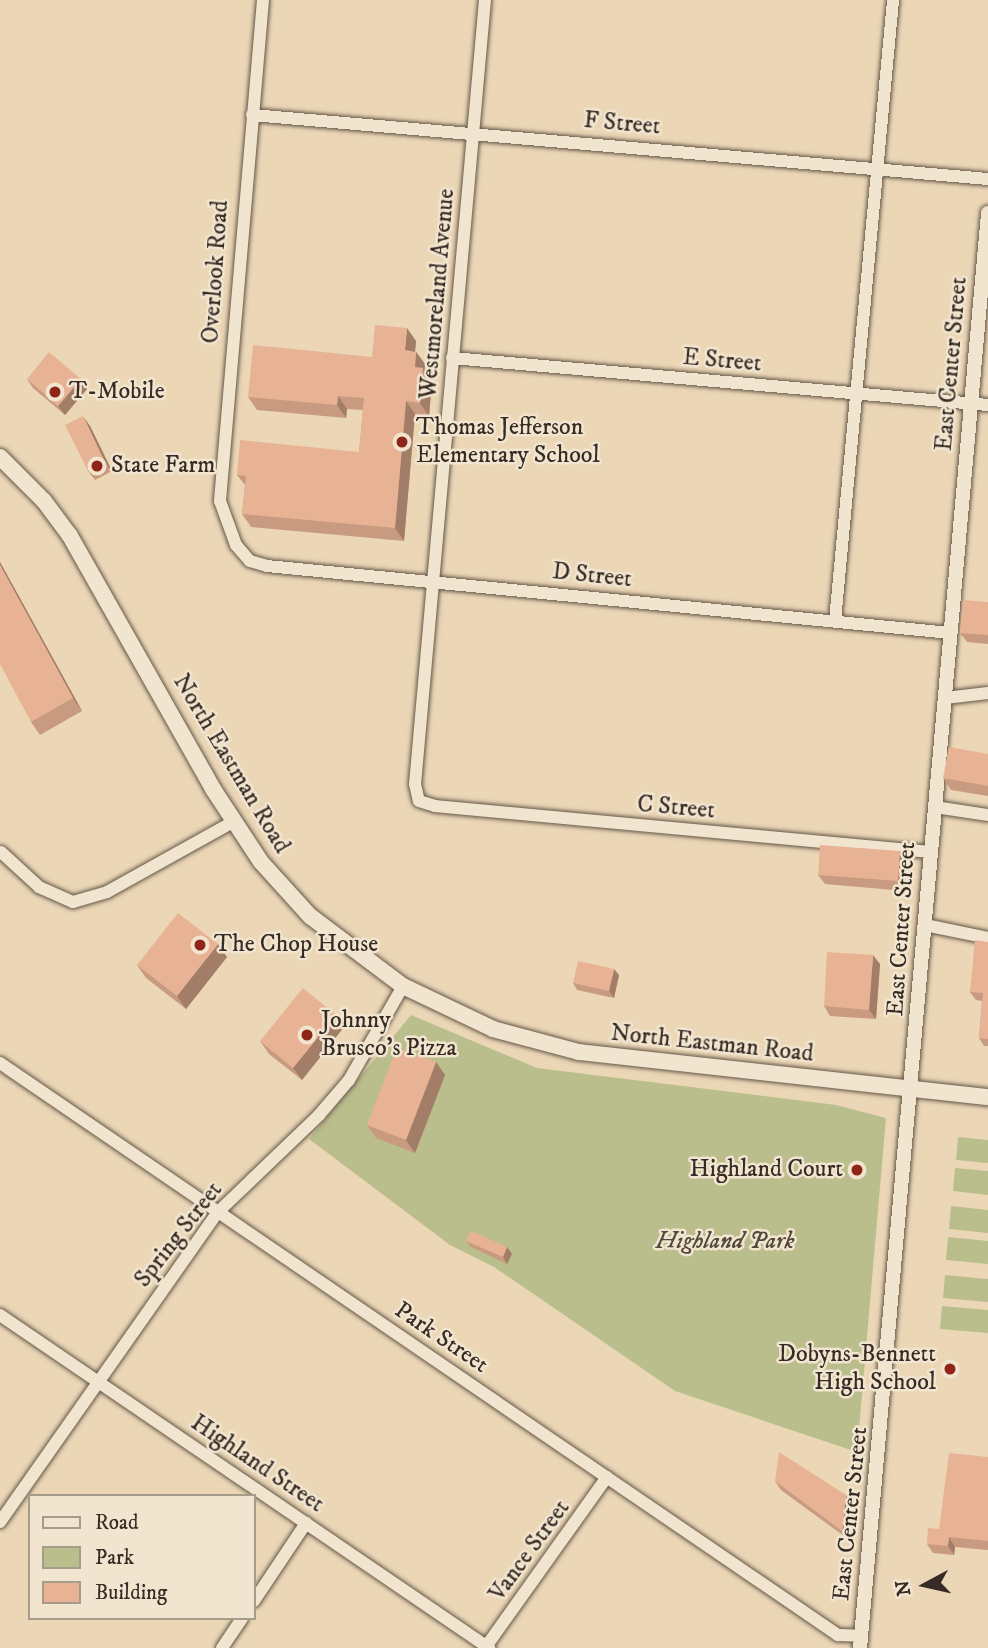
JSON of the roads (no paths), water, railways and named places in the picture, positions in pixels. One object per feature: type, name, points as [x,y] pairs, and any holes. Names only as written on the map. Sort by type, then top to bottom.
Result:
[{"type":"main road","name":"North Eastman Road","points":[[0,457],[44,500],[70,536],[233,822],[261,862],[310,916],[403,986],[493,1029],[579,1052],[988,1097]]},
{"type":"street","name":"Overlook Road","points":[[236,545],[220,501],[263,0]]},
{"type":"street","name":"Westmoreland Avenue","points":[[419,801],[415,784],[485,0]]},
{"type":"street","points":[[835,621],[892,0]]},
{"type":"street","name":"F Street","points":[[252,115],[473,132],[988,179]]},
{"type":"street","name":"East Center Street","points":[[861,1642],[914,1089],[930,852],[988,213]]},
{"type":"street","name":"E Street","points":[[452,358],[988,405]]},
{"type":"street","name":"D Street","points":[[236,545],[250,561],[267,566],[950,633]]},
{"type":"street","points":[[945,698],[988,693]]},
{"type":"street","name":"C Street","points":[[419,801],[435,806],[930,852]]},
{"type":"street","points":[[934,807],[988,816]]},
{"type":"street","points":[[1,852],[39,887],[73,902],[107,892],[233,822]]},
{"type":"street","points":[[925,925],[988,938]]},
{"type":"street","name":"Spring Street","points":[[0,1522],[218,1212],[319,1115],[349,1080],[403,986]]},
{"type":"street","name":"Park Street","points":[[0,1063],[838,1635],[861,1642]]},
{"type":"street","name":"Highland Street","points":[[0,1314],[487,1647]]},
{"type":"street","name":"Vance Street","points":[[487,1647],[607,1477]]},
{"type":"street","points":[[256,1598],[306,1523]]},
{"type":"street","points":[[222,1648],[241,1620]]},
{"type":"place","name":"T-Mobile","points":[[55,392]]},
{"type":"place","name":"Thomas Jefferson Elementary School","points":[[402,442]]},
{"type":"place","name":"State Farm","points":[[97,466]]},
{"type":"place","name":"The Chop House","points":[[200,945]]},
{"type":"place","name":"Johnny Brusco's Pizza","points":[[307,1035]]},
{"type":"place","name":"Highland Court","points":[[857,1170]]},
{"type":"place","name":"Dobyns-Bennett High School","points":[[950,1369]]},
{"type":"park label","name":"Highland Park","points":[[725,1242]]}]
